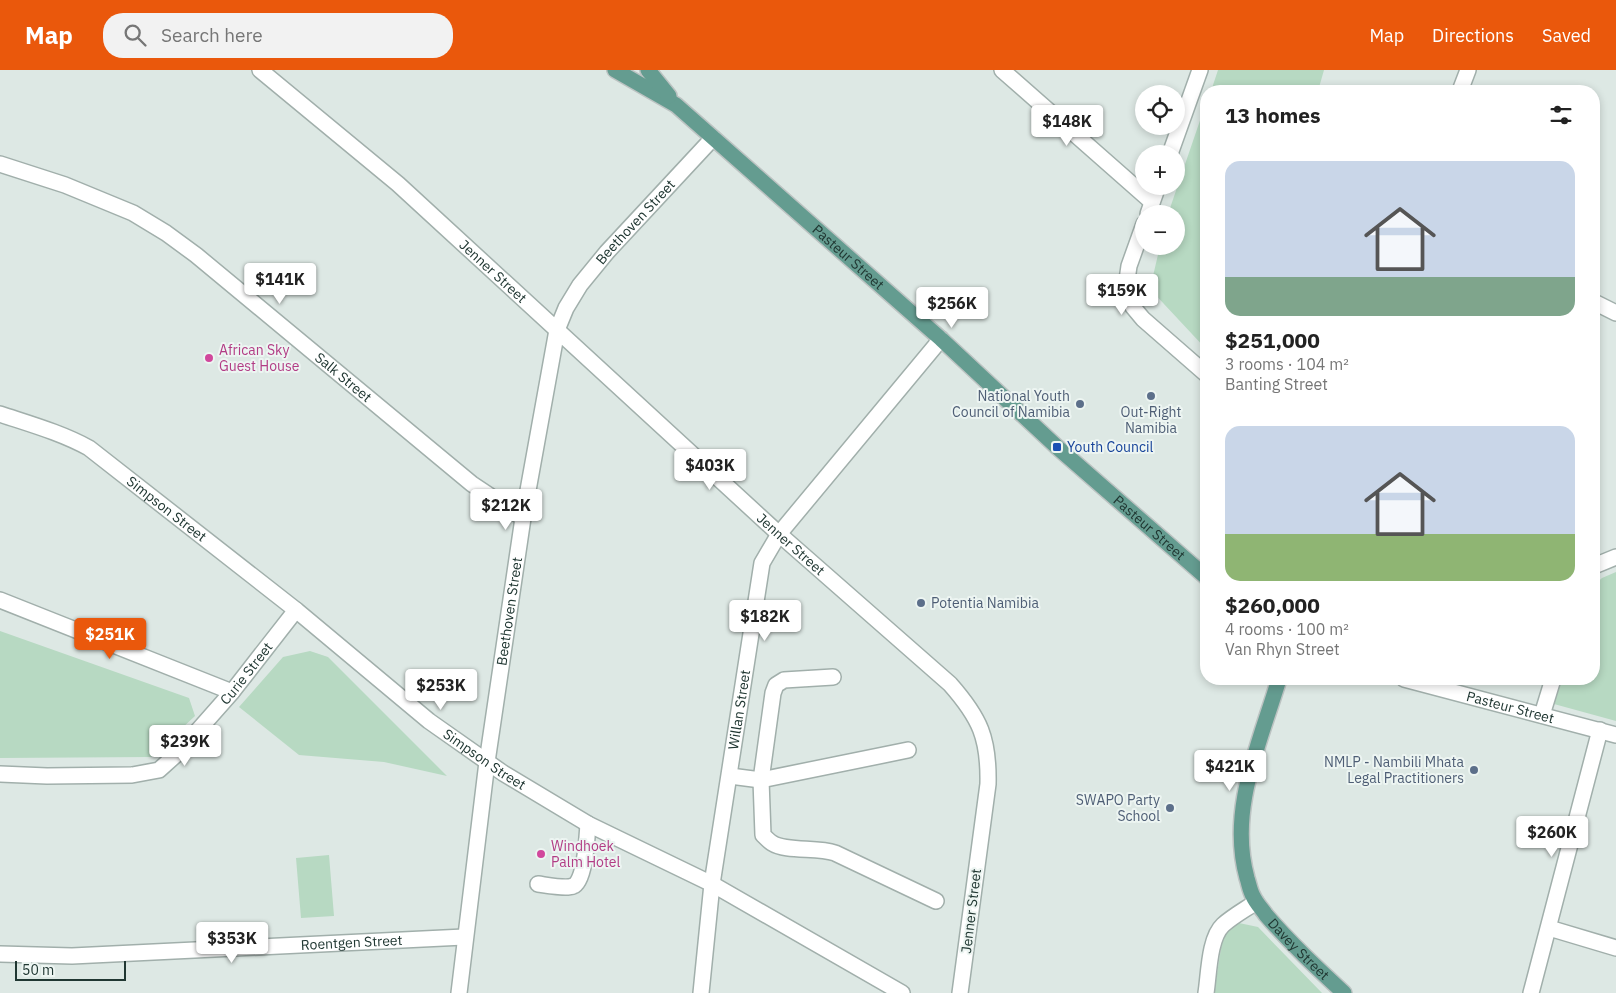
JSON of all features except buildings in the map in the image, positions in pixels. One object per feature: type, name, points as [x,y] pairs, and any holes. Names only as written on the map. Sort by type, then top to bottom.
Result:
[{"type":"main road","name":"Pasteur Street","points":[[615,70],[676,105],[941,339],[1057,447],[1200,572]]},
{"type":"main road","points":[[648,70],[676,105]]},
{"type":"main road","points":[[1256,902],[1252,896],[1241,850],[1243,804],[1248,780],[1277,685]]},
{"type":"main road","name":"Davey Street","points":[[1256,902],[1280,931],[1344,993]]},
{"type":"street","name":"Jenner Street","points":[[260,70],[398,184],[779,534],[950,684],[965,702],[983,732],[988,768],[988,784],[960,993]]},
{"type":"street","points":[[1002,70],[1147,205]]},
{"type":"street","points":[[1173,145],[1200,70]]},
{"type":"street","points":[[1462,85],[1468,70]]},
{"type":"street","name":"Beethoven Street","points":[[459,993],[464,936],[487,762],[523,518],[557,330],[566,308],[580,285],[608,252],[714,138]]},
{"type":"street","name":"Salk Street","points":[[0,164],[74,188],[133,213],[166,232],[196,254],[472,484],[523,518]]},
{"type":"street","points":[[1135,248],[1128,266],[1127,280],[1129,296],[1133,307],[1143,319],[1200,369]]},
{"type":"street","points":[[1600,305],[1616,313]]},
{"type":"street","name":"Willan Street","points":[[701,993],[712,884],[762,562],[779,534],[941,339]]},
{"type":"street","name":"Simpson Street","points":[[0,414],[89,448],[296,610],[429,721],[487,762],[588,824],[712,884],[902,993]]},
{"type":"street","points":[[1600,564],[1616,557]]},
{"type":"street","points":[[0,600],[232,692]]},
{"type":"street","name":"Curie Street","points":[[0,774],[47,776],[123,775],[159,770],[179,752],[232,692],[296,610]]},
{"type":"street","points":[[833,677],[784,680],[776,684],[773,693],[761,780],[763,835],[771,843],[780,847],[825,850],[835,853],[936,901]]},
{"type":"street","name":"Pasteur Street","points":[[1426,685],[1616,735]]},
{"type":"street","points":[[1542,716],[1551,685]]},
{"type":"street","points":[[1531,993],[1600,730]]},
{"type":"street","points":[[730,776],[761,780],[908,750]]},
{"type":"street","points":[[538,884],[571,887],[578,883],[582,874],[588,824]]},
{"type":"street","points":[[1206,993],[1214,941],[1218,932],[1224,924],[1256,902]]},
{"type":"street","points":[[1549,928],[1616,948]]},
{"type":"street","name":"Roentgen Street","points":[[0,954],[72,956],[464,936]]},
{"type":"green space","points":[[1218,70],[1324,70],[1320,85],[1213,85]]},
{"type":"green space","points":[[1200,121],[1200,343],[1150,289],[1158,255],[1185,255],[1185,205],[1171,205],[1175,195],[1185,195],[1185,164]]},
{"type":"green space","points":[[1616,572],[1616,721],[1554,704],[1560,685],[1600,685],[1600,580]]},
{"type":"green space","points":[[0,631],[189,698],[195,716],[151,757],[0,758]]},
{"type":"green space","points":[[310,651],[328,657],[447,776],[384,762],[299,755],[239,707],[283,657]]},
{"type":"green space","points":[[329,855],[334,916],[301,918],[296,858]]},
{"type":"green space","points":[[1239,923],[1258,927],[1322,993],[1214,993],[1222,942],[1229,928]]},
{"type":"place","name":"African Sky Guest House","points":[[209,358]]},
{"type":"place","name":"Out-Right Namibia","points":[[1151,396]]},
{"type":"place","name":"National Youth Council of Namibia","points":[[1080,404]]},
{"type":"place","name":"Youth Council","points":[[1057,447]]},
{"type":"place","name":"Potentia Namibia","points":[[921,603]]},
{"type":"place","name":"NMLP - Nambili Mhata Legal Practitioners","points":[[1474,770]]},
{"type":"place","name":"SWAPO Party School","points":[[1170,808]]},
{"type":"place","name":"Windhoek Palm Hotel","points":[[541,854]]}]
